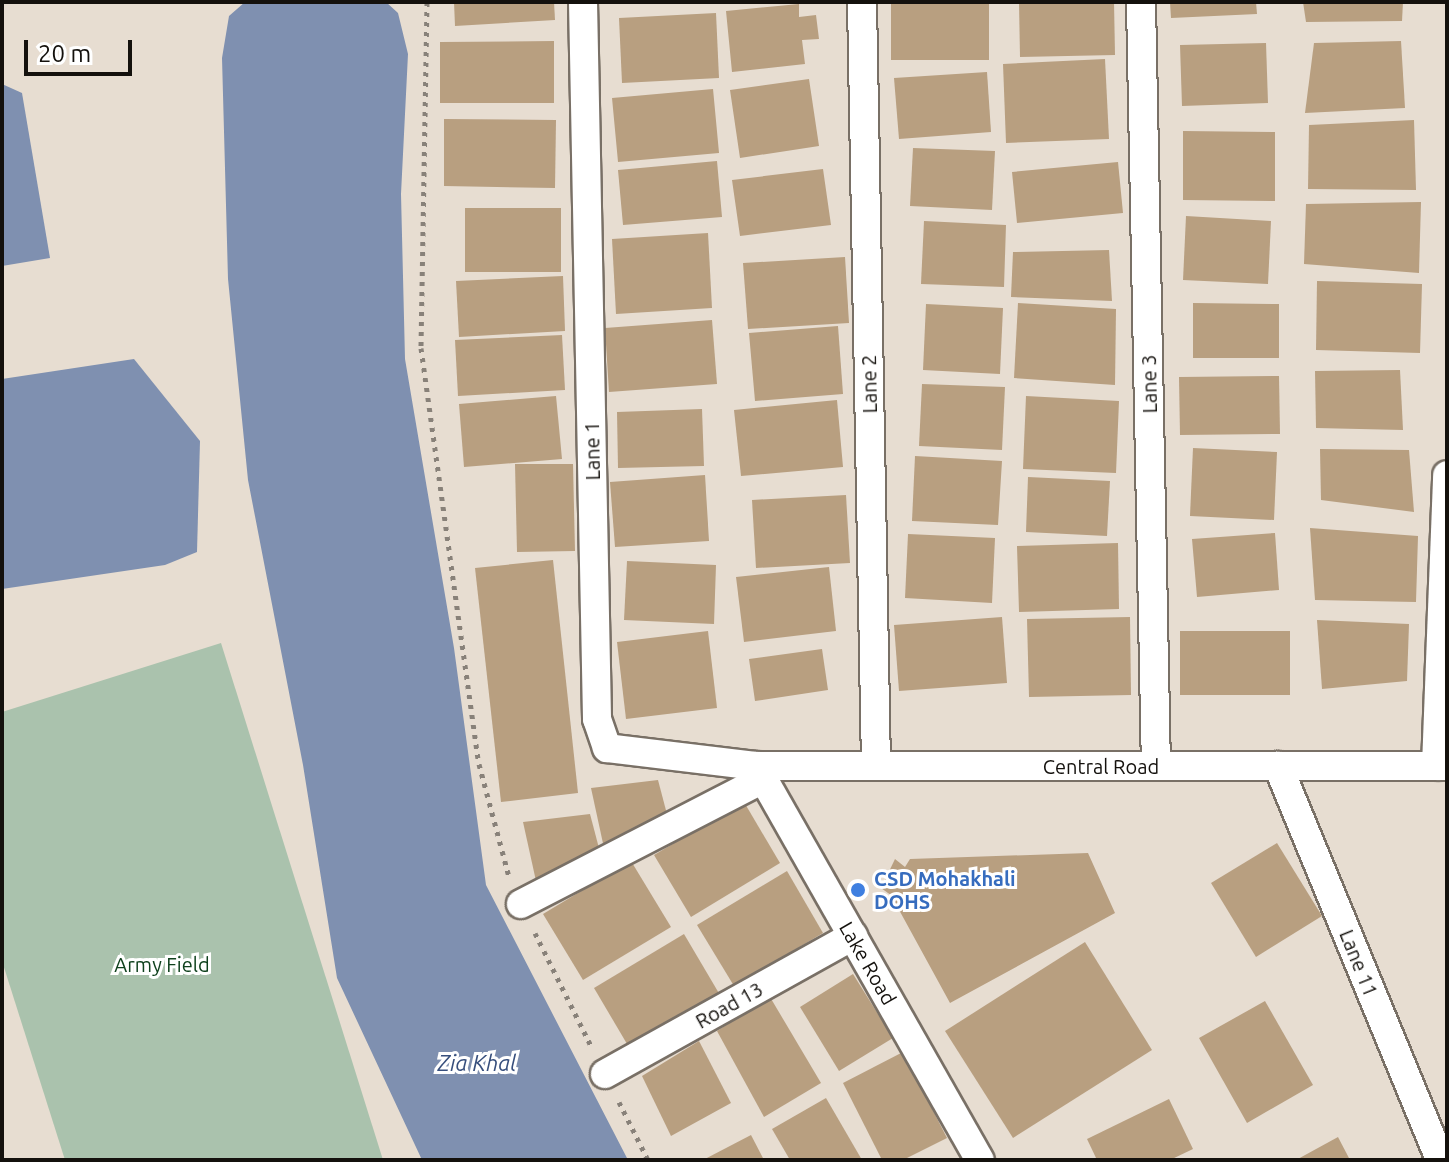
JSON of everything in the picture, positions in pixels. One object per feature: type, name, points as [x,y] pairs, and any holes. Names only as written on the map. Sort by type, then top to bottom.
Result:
[{"type":"street","name":"Lane 1","points":[[583,2],[597,719],[607,748],[760,772]]},
{"type":"street","name":"Lane 2","points":[[862,2],[876,765]]},
{"type":"street","name":"Lane 3","points":[[1141,2],[1156,766]]},
{"type":"street","points":[[1442,766],[1447,475]]},
{"type":"street","name":"Central Road","points":[[760,772],[876,765],[1442,766]]},
{"type":"street","name":"Lane 11","points":[[1278,766],[1440,1160]]},
{"type":"street","points":[[521,904],[760,772]]},
{"type":"street","name":"Lake Road","points":[[760,772],[978,1160]]},
{"type":"street","name":"Road 13","points":[[605,1074],[853,936]]},
{"type":"path","points":[[427,2],[421,348],[479,764],[521,904],[648,1160]]},
{"type":"green space","name":"Army Field","points":[[221,643],[383,1160],[65,1160],[2,961],[2,712]]},
{"type":"water","name":"Zia Khal","points":[[245,2],[386,2],[398,13],[408,54],[401,194],[405,359],[454,648],[486,885],[628,1160],[422,1160],[337,978],[303,765],[248,480],[228,279],[222,58],[229,16]]},
{"type":"water","points":[[2,84],[22,93],[50,258],[2,266]]},
{"type":"water","points":[[134,359],[200,441],[197,552],[165,565],[2,589],[2,379]]},
{"type":"building","points":[[454,2],[554,2],[555,20],[455,26]]},
{"type":"building","points":[[891,2],[989,2],[989,60],[891,60]]},
{"type":"building","points":[[1019,2],[1114,2],[1115,55],[1020,57]]},
{"type":"building","points":[[1170,2],[1256,2],[1257,14],[1171,18]]},
{"type":"building","points":[[1303,2],[1403,2],[1402,21],[1306,22]]},
{"type":"building","points":[[799,4],[799,17],[816,15],[819,39],[802,40],[805,64],[732,72],[726,11]]},
{"type":"building","points":[[716,13],[719,78],[622,83],[619,18]]},
{"type":"building","points":[[554,41],[554,103],[440,103],[440,42]]},
{"type":"building","points":[[1401,41],[1405,108],[1305,113],[1314,43]]},
{"type":"building","points":[[1266,43],[1268,103],[1182,106],[1180,45]]},
{"type":"building","points":[[1105,59],[1109,139],[1006,143],[1003,64]]},
{"type":"building","points":[[987,72],[991,132],[899,139],[894,78]]},
{"type":"building","points":[[809,79],[819,146],[740,158],[730,90]]},
{"type":"building","points":[[713,89],[719,153],[618,162],[612,98]]},
{"type":"building","points":[[444,119],[556,120],[555,188],[444,186]]},
{"type":"building","points":[[1414,120],[1416,190],[1308,189],[1309,125]]},
{"type":"building","points":[[1183,131],[1275,132],[1275,201],[1183,200]]},
{"type":"building","points":[[913,148],[995,151],[992,210],[910,206]]},
{"type":"building","points":[[717,161],[722,217],[623,225],[618,170]]},
{"type":"building","points":[[1118,162],[1123,213],[1017,223],[1012,172]]},
{"type":"building","points":[[823,169],[831,225],[740,236],[732,180]]},
{"type":"building","points":[[1421,202],[1419,273],[1304,264],[1306,204]]},
{"type":"building","points":[[465,208],[561,208],[561,272],[465,272]]},
{"type":"building","points":[[1186,216],[1271,221],[1268,284],[1183,280]]},
{"type":"building","points":[[924,221],[1006,225],[1004,287],[921,284]]},
{"type":"building","points":[[708,233],[712,308],[616,314],[612,239]]},
{"type":"building","points":[[1109,250],[1112,301],[1011,297],[1013,252]]},
{"type":"building","points":[[845,257],[849,323],[748,329],[743,263]]},
{"type":"building","points":[[563,276],[565,331],[459,337],[456,281]]},
{"type":"building","points":[[1317,281],[1422,284],[1420,353],[1316,350]]},
{"type":"building","points":[[1018,303],[1116,309],[1115,385],[1014,378]]},
{"type":"building","points":[[1193,303],[1279,304],[1279,358],[1193,358]]},
{"type":"building","points":[[926,304],[1003,308],[1000,374],[923,370]]},
{"type":"building","points":[[712,320],[717,384],[609,392],[605,328]]},
{"type":"building","points":[[838,326],[843,394],[755,401],[749,333]]},
{"type":"building","points":[[562,335],[565,390],[458,396],[455,340]]},
{"type":"building","points":[[1400,370],[1403,430],[1316,428],[1315,371]]},
{"type":"building","points":[[1279,376],[1280,434],[1180,435],[1179,377]]},
{"type":"building","points":[[922,384],[1005,387],[1002,450],[919,446]]},
{"type":"building","points":[[556,396],[562,459],[464,467],[459,404]]},
{"type":"building","points":[[1026,396],[1119,401],[1116,473],[1023,469]]},
{"type":"building","points":[[837,400],[843,467],[741,476],[734,410]]},
{"type":"building","points":[[702,409],[704,466],[618,468],[617,412]]},
{"type":"building","points":[[1193,448],[1277,452],[1274,520],[1190,516]]},
{"type":"building","points":[[1320,449],[1409,450],[1414,512],[1321,500]]},
{"type":"building","points":[[915,456],[1002,461],[998,525],[912,521]]},
{"type":"building","points":[[515,464],[573,464],[575,551],[517,552]]},
{"type":"building","points":[[705,475],[709,541],[615,547],[610,482]]},
{"type":"building","points":[[1028,477],[1110,481],[1107,536],[1026,532]]},
{"type":"building","points":[[846,495],[850,563],[756,568],[752,500]]},
{"type":"building","points":[[1310,528],[1418,536],[1416,602],[1315,600]]},
{"type":"building","points":[[1275,533],[1279,590],[1197,597],[1192,539]]},
{"type":"building","points":[[908,534],[995,538],[992,603],[905,598]]},
{"type":"building","points":[[1118,543],[1119,609],[1019,612],[1017,546]]},
{"type":"building","points":[[553,560],[578,793],[501,802],[475,568]]},
{"type":"building","points":[[627,561],[716,565],[714,624],[624,620]]},
{"type":"building","points":[[829,567],[836,631],[744,642],[736,577]]},
{"type":"building","points":[[1002,617],[1007,683],[899,691],[894,625]]},
{"type":"building","points":[[1130,617],[1131,695],[1029,697],[1027,619]]},
{"type":"building","points":[[1317,620],[1409,624],[1407,681],[1322,689]]},
{"type":"building","points":[[708,631],[717,708],[626,719],[617,642]]},
{"type":"building","points":[[1180,631],[1290,631],[1290,695],[1180,695]]},
{"type":"building","points":[[822,649],[828,690],[755,701],[749,659]]},
{"type":"building","points":[[658,780],[668,818],[604,848],[591,788]]},
{"type":"building","points":[[744,802],[780,863],[691,917],[654,855]]},
{"type":"building","points":[[590,814],[600,852],[536,881],[523,822]]},
{"type":"building","points":[[1277,843],[1322,916],[1256,957],[1211,883]]},
{"type":"building","points":[[1088,853],[1115,913],[950,1003],[898,908],[891,904],[895,898],[881,888],[895,859],[905,867],[910,859]]},
{"type":"building","points":[[631,861],[671,927],[583,980],[543,914]]},
{"type":"building","points":[[787,871],[823,933],[734,986],[697,925]]},
{"type":"building","points":[[684,934],[720,995],[630,1049],[594,988]]},
{"type":"building","points":[[1085,942],[1152,1050],[1013,1138],[945,1031]]},
{"type":"building","points":[[853,974],[893,1038],[839,1071],[800,1007]]},
{"type":"building","points":[[770,997],[821,1083],[764,1117],[717,1031]]},
{"type":"building","points":[[1265,1001],[1313,1085],[1247,1123],[1199,1038]]},
{"type":"building","points":[[699,1041],[731,1103],[671,1136],[642,1076]]},
{"type":"building","points":[[903,1052],[947,1138],[903,1160],[882,1160],[843,1083]]},
{"type":"building","points":[[826,1098],[862,1160],[790,1160],[772,1129]]},
{"type":"building","points":[[1169,1099],[1193,1149],[1170,1160],[1097,1160],[1087,1139]]},
{"type":"building","points":[[751,1135],[764,1160],[703,1160]]},
{"type":"building","points":[[1338,1137],[1350,1160],[1296,1160]]},
{"type":"place","name":"CSD Mohakhali DOHS","points":[[858,890]]}]
